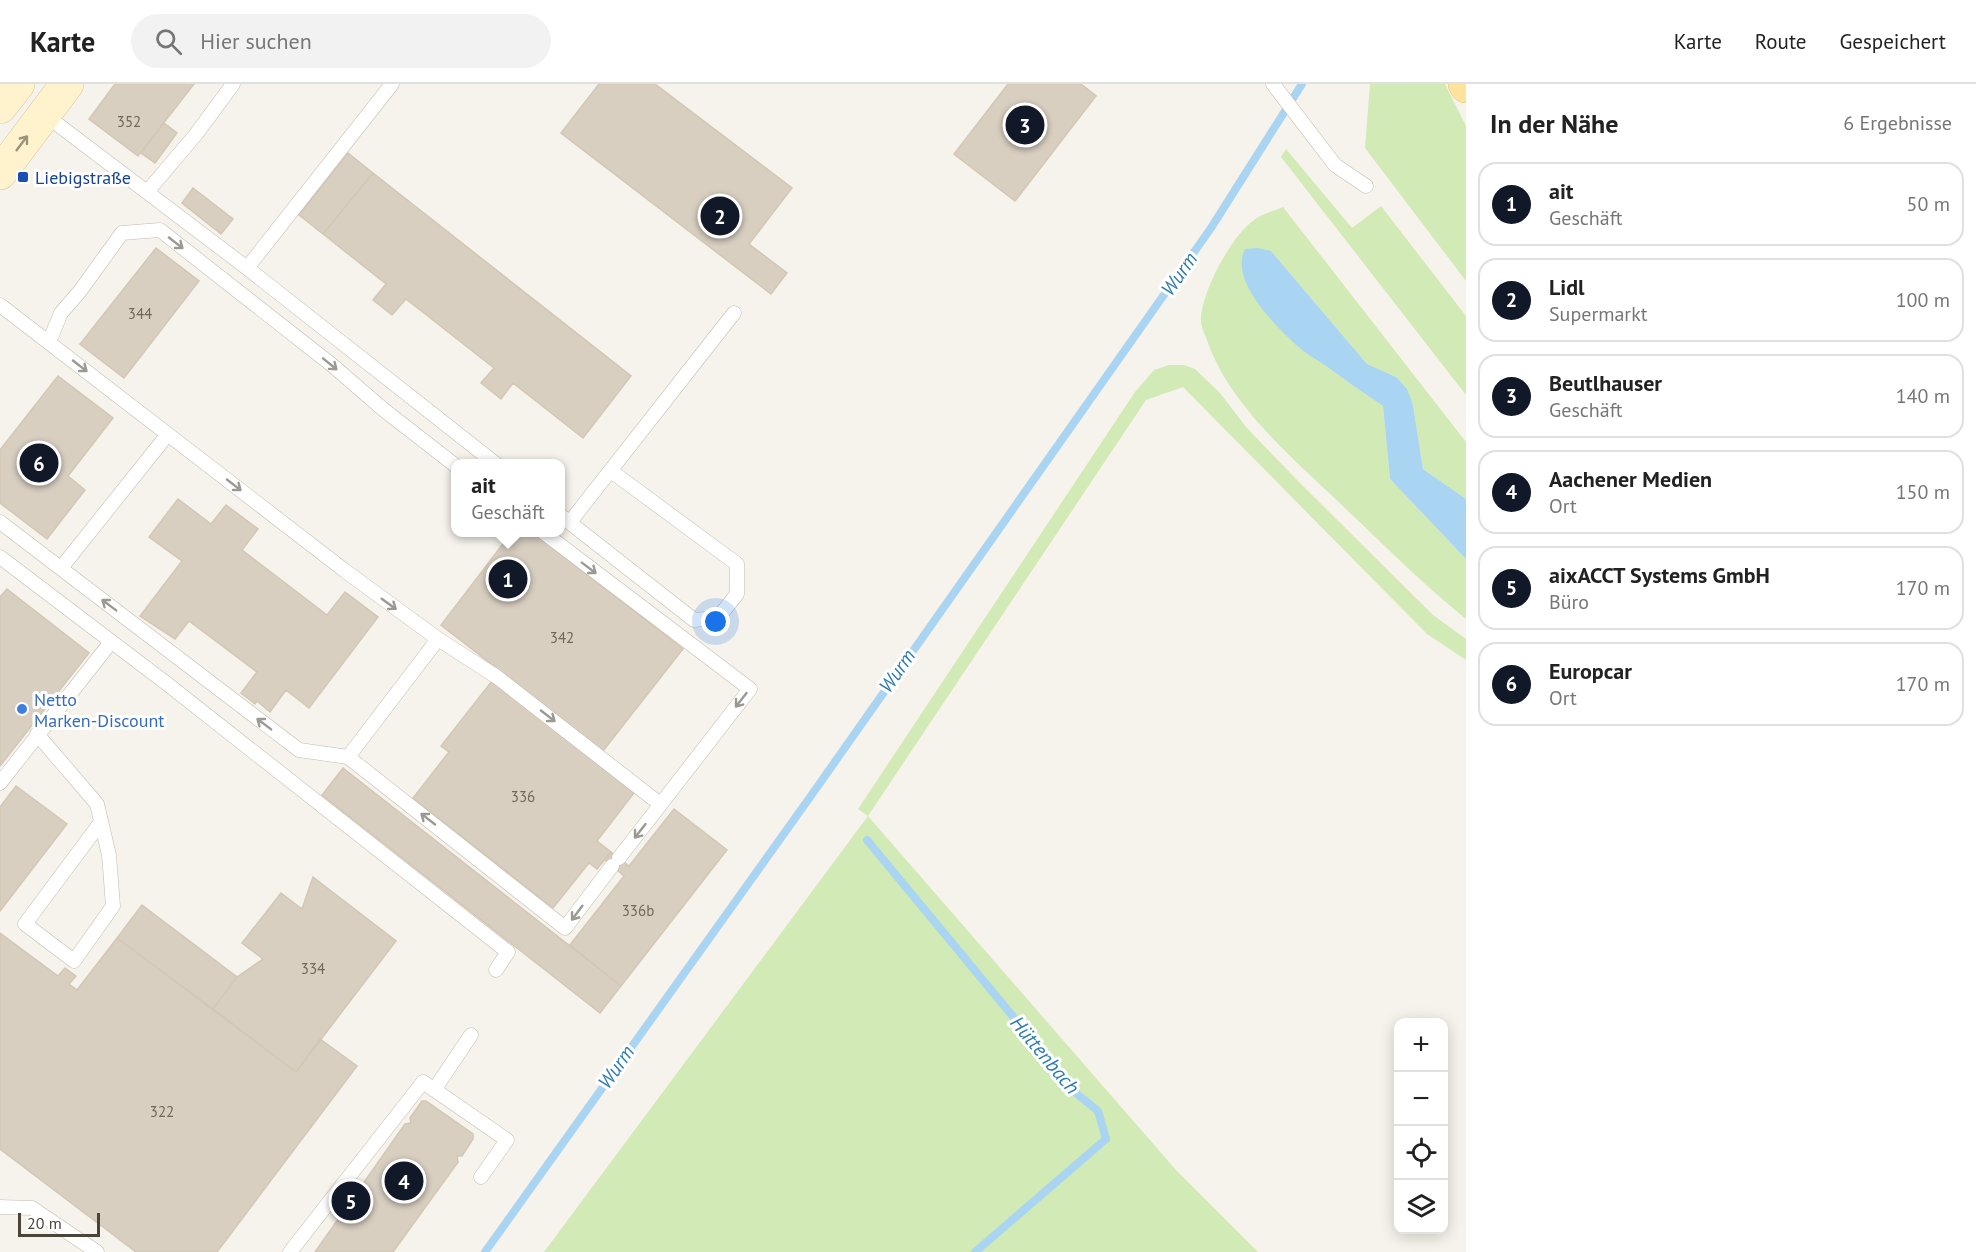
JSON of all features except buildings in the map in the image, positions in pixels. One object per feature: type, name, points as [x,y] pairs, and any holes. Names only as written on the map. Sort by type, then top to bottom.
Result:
[{"type":"main road","points":[[0,107],[18,84]]},
{"type":"main road","points":[[0,173],[67,84]]},
{"type":"lane","points":[[147,192],[197,133],[233,84]]},
{"type":"lane","points":[[247,267],[392,84]]},
{"type":"lane","points":[[1273,84],[1335,165],[1366,186]]},
{"type":"lane","points":[[44,114],[247,267],[490,459]]},
{"type":"lane","points":[[49,342],[61,313],[122,233],[160,230],[451,462]]},
{"type":"lane","points":[[0,305],[344,570],[438,639],[497,677],[660,804]]},
{"type":"lane","points":[[611,471],[737,564],[737,594],[718,618],[694,620],[565,518],[611,471],[734,314]]},
{"type":"lane","points":[[61,568],[168,434]]},
{"type":"lane","points":[[0,522],[299,750],[348,757],[566,928],[750,689],[550,537]]},
{"type":"lane","points":[[0,557],[175,690],[508,952],[496,970]]},
{"type":"lane","points":[[348,757],[438,639]]},
{"type":"lane","points":[[0,783],[111,642]]},
{"type":"lane","points":[[37,734],[97,804],[110,855],[113,906],[74,961],[25,924],[101,822]]},
{"type":"lane","points":[[434,1090],[471,1035]]},
{"type":"lane","points":[[290,1252],[423,1082],[507,1140],[481,1177]]},
{"type":"lane","points":[[0,1207],[32,1208],[98,1252]]},
{"type":"green space","points":[[1370,84],[1445,84],[1466,126],[1466,281],[1365,148]]},
{"type":"green space","points":[[1286,149],[1352,228],[1381,206],[1466,316],[1466,395],[1281,157]]},
{"type":"green space","points":[[1283,207],[1466,442],[1466,499],[1423,469],[1413,404],[1396,377],[1367,364],[1271,251],[1297,346],[1383,406],[1390,479],[1466,559],[1466,619],[1406,566],[1267,433],[1232,389],[1218,365],[1201,323],[1205,298],[1211,283],[1218,267],[1245,228],[1264,214]]},
{"type":"green space","points":[[1169,365],[1184,365],[1195,369],[1220,393],[1246,427],[1299,482],[1433,615],[1466,639],[1466,660],[1427,634],[1183,387],[1146,400],[868,816],[858,809],[1135,392],[1154,370]]},
{"type":"green space","points":[[868,816],[1176,1170],[1258,1252],[544,1252]]},
{"type":"water","points":[[1258,248],[1271,251],[1367,364],[1396,377],[1407,389],[1413,405],[1423,469],[1466,499],[1466,559],[1390,479],[1383,406],[1299,348],[1276,326],[1256,301],[1243,274],[1242,261],[1245,249]]},
{"type":"waterway","name":"Wurm","points":[[485,1252],[808,800],[1211,228],[1302,84]]},
{"type":"waterway","name":"Hüttenbach","points":[[867,840],[1077,1094],[1098,1111],[1106,1139],[975,1252]]},
{"type":"place","name":"Beutlhauser","points":[[1025,125]]},
{"type":"place","name":"Liebigstraße","points":[[23,177]]},
{"type":"place","name":"Lidl","points":[[720,216]]},
{"type":"place","name":"Europcar","points":[[39,463]]},
{"type":"place","name":"ait","points":[[508,579]]},
{"type":"place","name":"Netto Marken-Discount","points":[[22,709]]},
{"type":"place","name":"Aachener Medien","points":[[404,1181]]},
{"type":"place","name":"aixACCT Systems GmbH","points":[[351,1201]]}]
